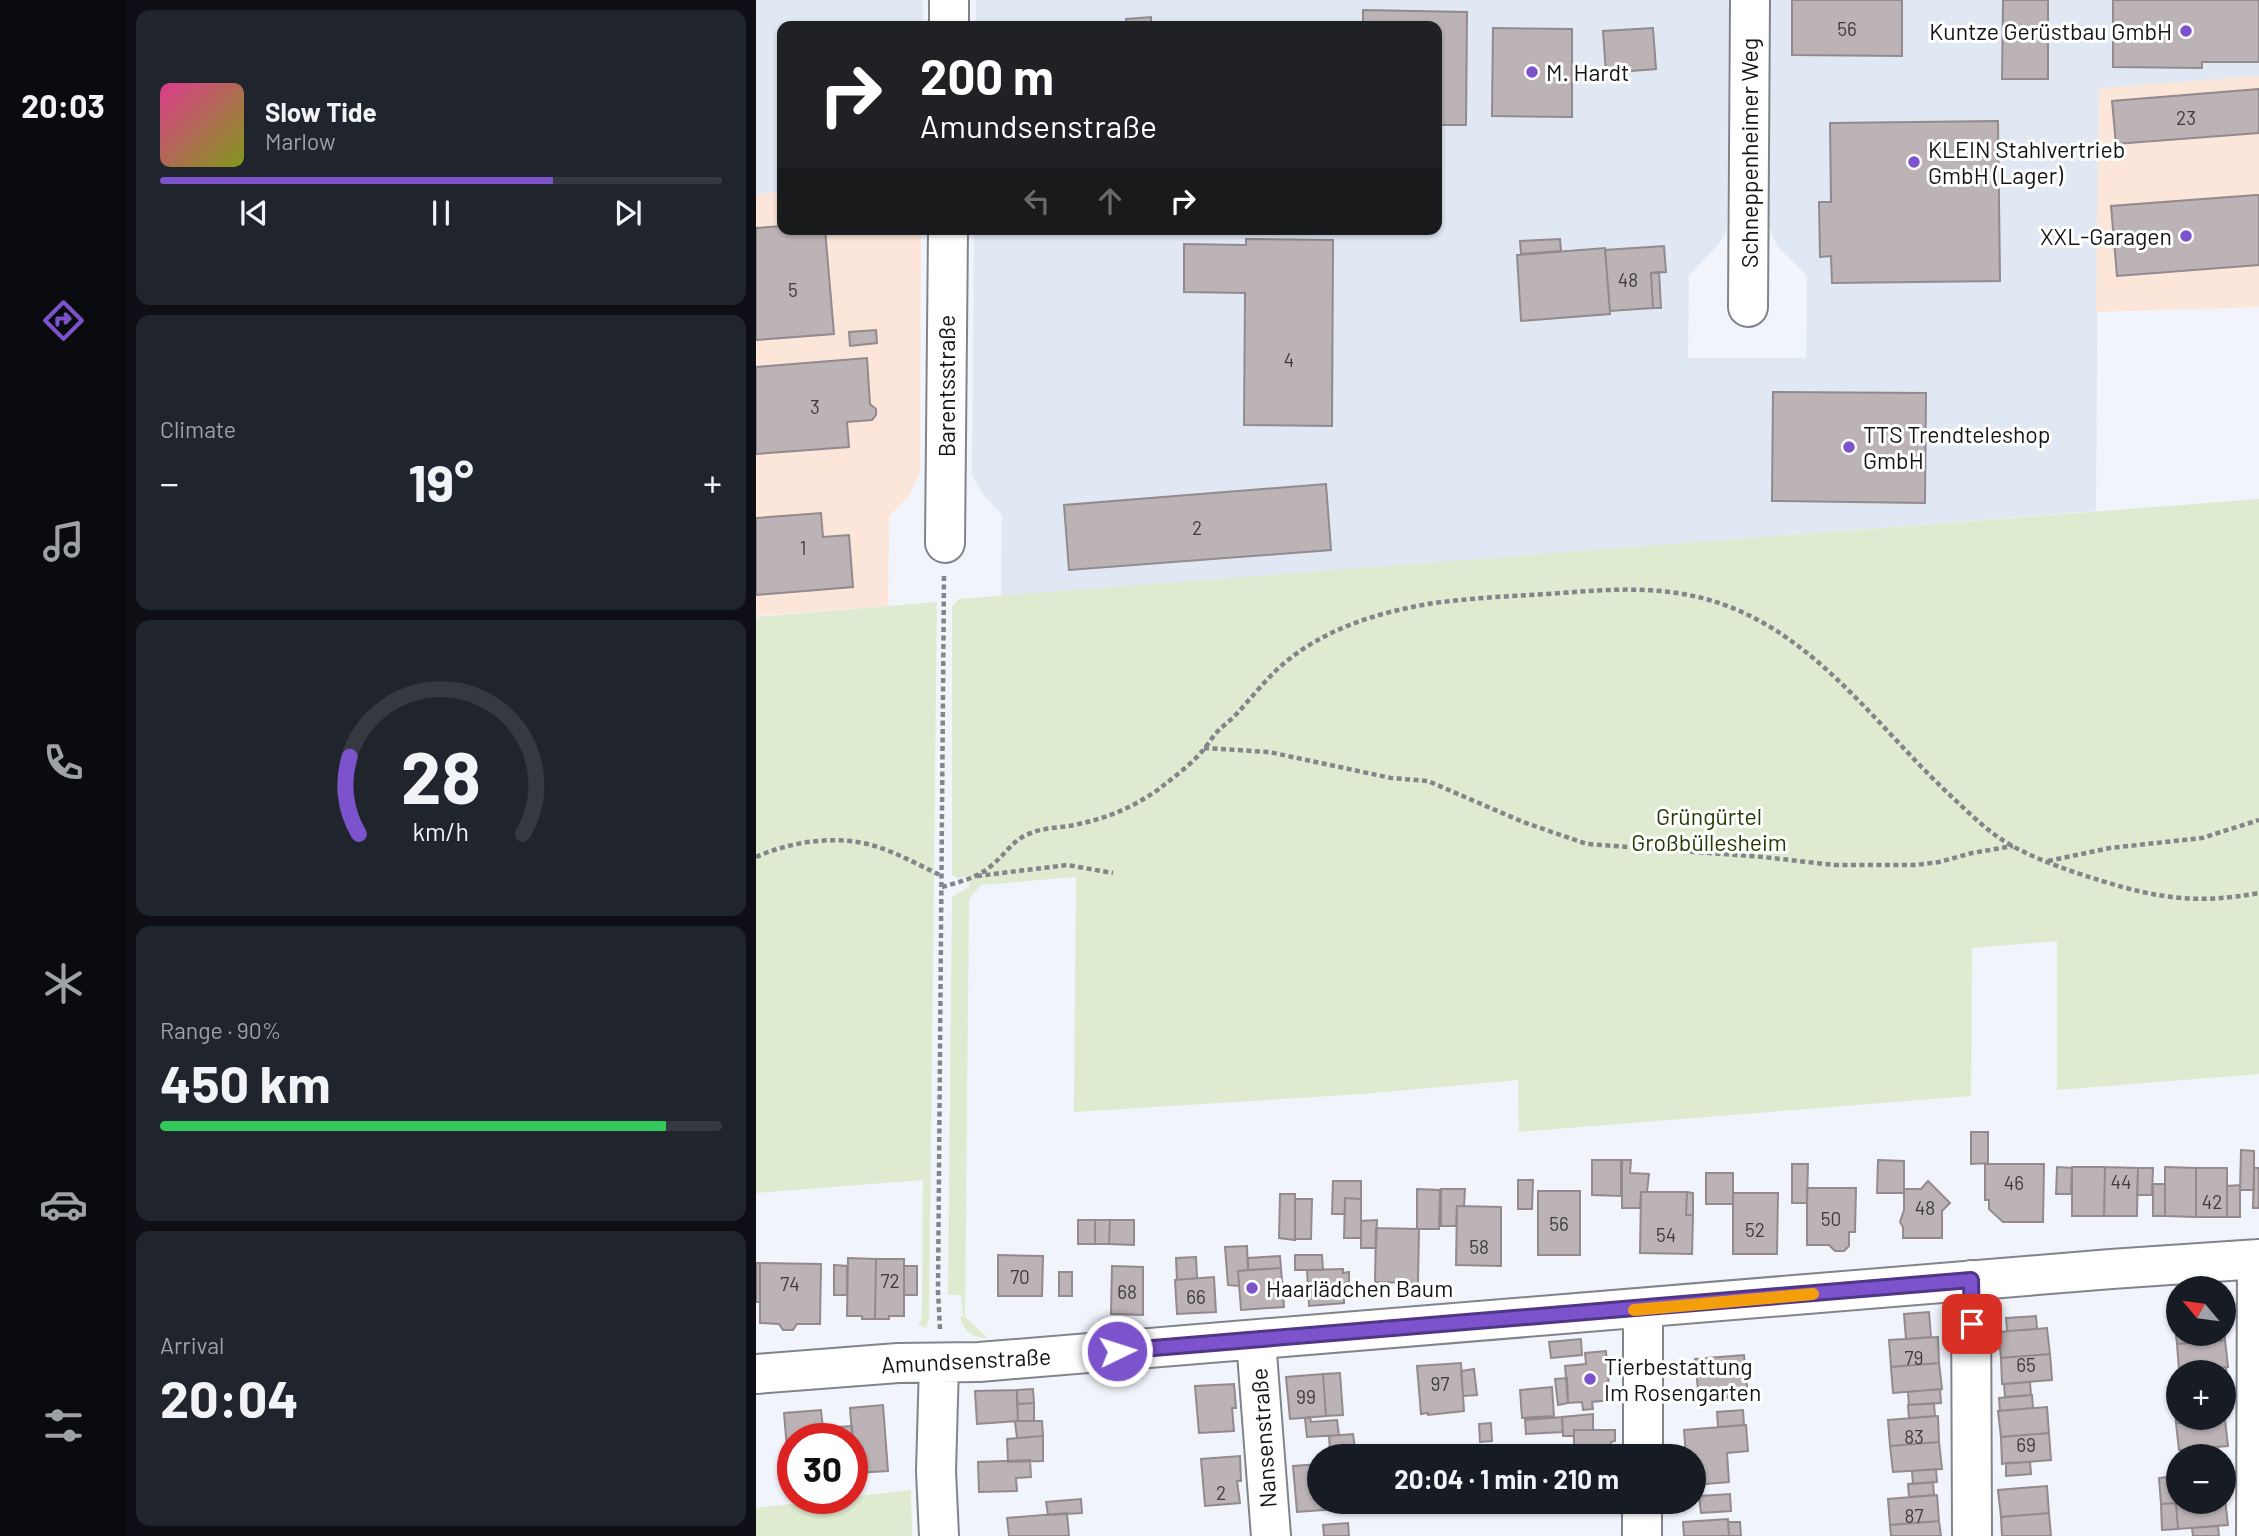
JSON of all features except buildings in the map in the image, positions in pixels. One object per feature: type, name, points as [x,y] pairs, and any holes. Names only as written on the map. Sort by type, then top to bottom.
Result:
[{"type":"street","points":[[949,21],[950,0]]},
{"type":"street","name":"Schneppenheimer Weg","points":[[1748,307],[1751,0]]},
{"type":"street","name":"Barentsstraße","points":[[945,543],[947,235]]},
{"type":"street","name":"Amundsenstraße","points":[[756,1374],[898,1363],[979,1362],[1971,1280],[2258,1259],[2256,1536]]},
{"type":"street","points":[[1971,1280],[1972,1536]]},
{"type":"street","points":[[1643,1309],[1643,1444]]},
{"type":"street","name":"Nansenstraße","points":[[1256,1340],[1271,1536]]},
{"type":"street","points":[[939,1364],[936,1471],[939,1536]]},
{"type":"street","points":[[1642,1514],[1642,1536]]},
{"type":"path","points":[[939,1364],[945,543]]},
{"type":"path","points":[[976,876],[992,866],[1018,839],[1030,833],[1092,821],[1138,803],[1162,786],[1204,748],[1279,668],[1295,655],[1350,624],[1436,603],[1626,589],[1661,590],[1697,596],[1737,610],[1793,643],[1854,697],[1955,800],[1984,826],[2014,846],[2047,861],[2126,888],[2181,899],[2218,899],[2259,893]]},
{"type":"path","points":[[1204,748],[1269,752],[1391,778],[1428,781],[1560,836],[1600,845],[1834,865],[1916,865],[2014,846]]},
{"type":"path","points":[[2047,861],[2110,848],[2202,838],[2259,820]]},
{"type":"path","points":[[756,857],[802,843],[846,842],[878,847],[942,876]]},
{"type":"path","points":[[942,887],[976,876],[1067,865],[1113,873]]},
{"type":"shaded area","points":[[756,0],[922,0],[923,21],[777,21],[777,192],[756,194]]},
{"type":"shaded area","points":[[976,0],[1729,0],[1727,225],[1718,245],[1689,275],[1688,358],[1806,358],[1807,276],[1777,246],[1769,227],[1770,0],[2259,0],[2259,76],[2099,89],[2096,511],[1001,597],[1002,515],[982,493],[972,475],[974,235],[1442,235],[1442,21],[976,21]]},
{"type":"shaded area","points":[[2259,76],[2259,307],[2096,312],[2099,88]]},
{"type":"shaded area","points":[[777,192],[777,235],[921,235],[920,472],[909,496],[889,516],[888,606],[756,616],[756,194]]},
{"type":"green space","name":"Grüngürtel Großbüllesheim","points":[[2259,499],[2259,1074],[2057,1090],[2057,941],[1972,948],[1971,1096],[1519,1132],[1518,1080],[1362,1094],[1074,1112],[1076,877],[981,885],[969,899],[965,1317],[988,1338],[977,1337],[964,1327],[960,1317],[963,1316],[961,1295],[948,1295],[952,897],[969,887],[969,876],[957,878],[952,875],[952,607],[959,599]]},
{"type":"green space","points":[[937,602],[929,1318],[926,1328],[918,1324],[922,1320],[923,1180],[756,1193],[756,617]]},
{"type":"green space","points":[[911,1490],[912,1536],[756,1536],[756,1508],[777,1506],[777,1514],[868,1514],[868,1495]]},
{"type":"slow traffic","points":[[1634,1310],[1813,1294]]},
{"type":"place","name":"Kuntze Gerüstbau GmbH","points":[[2186,31]]},
{"type":"place","name":"M. Hardt","points":[[1532,72]]},
{"type":"place","name":"KLEIN Stahlvertrieb GmbH (Lager)","points":[[1914,162]]},
{"type":"place","name":"XXL-Garagen","points":[[2186,236]]},
{"type":"place","name":"TTS Trendteleshop GmbH","points":[[1849,447]]},
{"type":"place","name":"Haarlädchen Baum","points":[[1252,1288]]},
{"type":"place","name":"Tierbestattung Im Rosengarten","points":[[1590,1379]]},
{"type":"route","points":[[1117,1351],[1971,1280],[1972,1324]]}]
